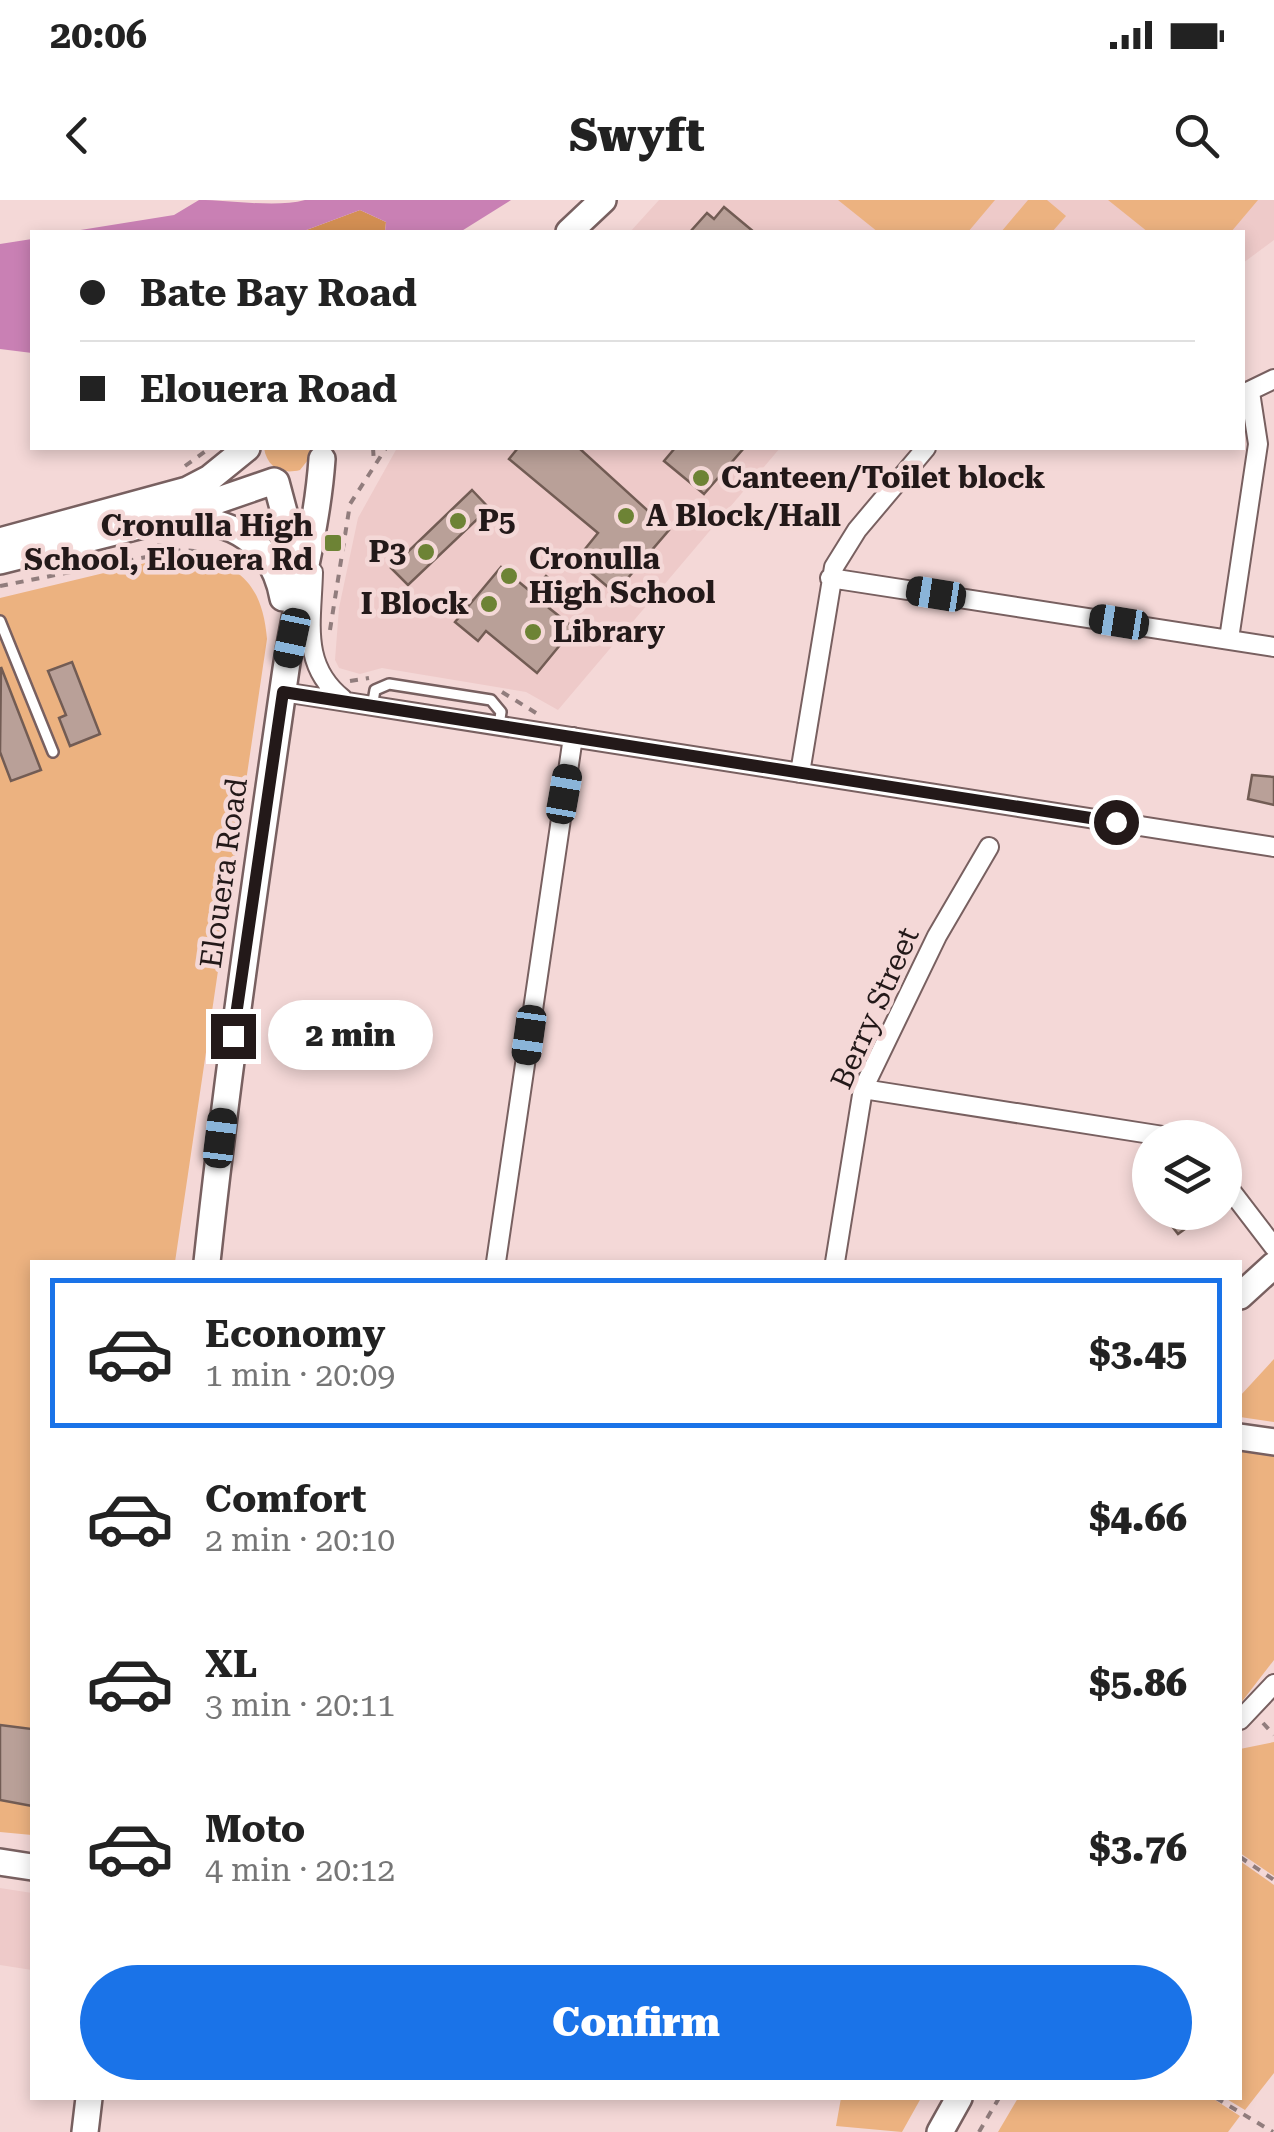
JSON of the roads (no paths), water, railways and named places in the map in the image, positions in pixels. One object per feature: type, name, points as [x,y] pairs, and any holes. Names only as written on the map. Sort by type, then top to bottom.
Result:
[{"type":"street","points":[[571,230],[603,200]]},
{"type":"street","points":[[1229,640],[1258,444],[1246,394],[1274,380]]},
{"type":"street","points":[[0,541],[187,490],[247,450]]},
{"type":"street","name":"Elouera Road","points":[[251,450],[256,465],[276,482],[290,538],[284,682]]},
{"type":"street","points":[[800,773],[830,578],[857,530],[924,450]]},
{"type":"street","points":[[0,561],[155,522],[276,482],[302,481],[324,453]]},
{"type":"street","name":"Elouera Road","points":[[208,1260],[237,1002],[284,682],[314,532],[324,453]]},
{"type":"street","points":[[155,522],[220,523],[252,540],[276,572],[286,618]]},
{"type":"street","points":[[314,532],[309,646],[315,668],[328,687],[348,702]]},
{"type":"street","points":[[830,578],[1274,647]]},
{"type":"street","points":[[284,682],[348,702],[1274,847]]},
{"type":"street","points":[[496,1260],[573,738]]},
{"type":"street","name":"Berry Street","points":[[836,1260],[863,1089],[937,936],[989,847]]},
{"type":"street","points":[[863,1089],[1132,1131]]},
{"type":"street","points":[[1242,1205],[1274,1247]]},
{"type":"street","points":[[1242,1294],[1274,1265]]},
{"type":"street","points":[[1242,1437],[1274,1442]]},
{"type":"street","points":[[1242,1718],[1274,1684]]},
{"type":"street","points":[[0,1862],[30,1867]]},
{"type":"street","points":[[84,2132],[90,2100]]},
{"type":"street","points":[[940,2132],[958,2100]]},
{"type":"lane","points":[[0,621],[53,752]]},
{"type":"place","name":"Canteen/Toilet block","points":[[701,478]]},
{"type":"place","name":"A Block/Hall","points":[[626,516]]},
{"type":"place","name":"P5","points":[[458,521]]},
{"type":"place","name":"Cronulla High School, Elouera Rd","points":[[333,543]]},
{"type":"place","name":"P3","points":[[426,552]]},
{"type":"place","name":"Cronulla High School","points":[[509,576]]},
{"type":"place","name":"I Block","points":[[489,604]]},
{"type":"place","name":"Library","points":[[533,632]]}]
